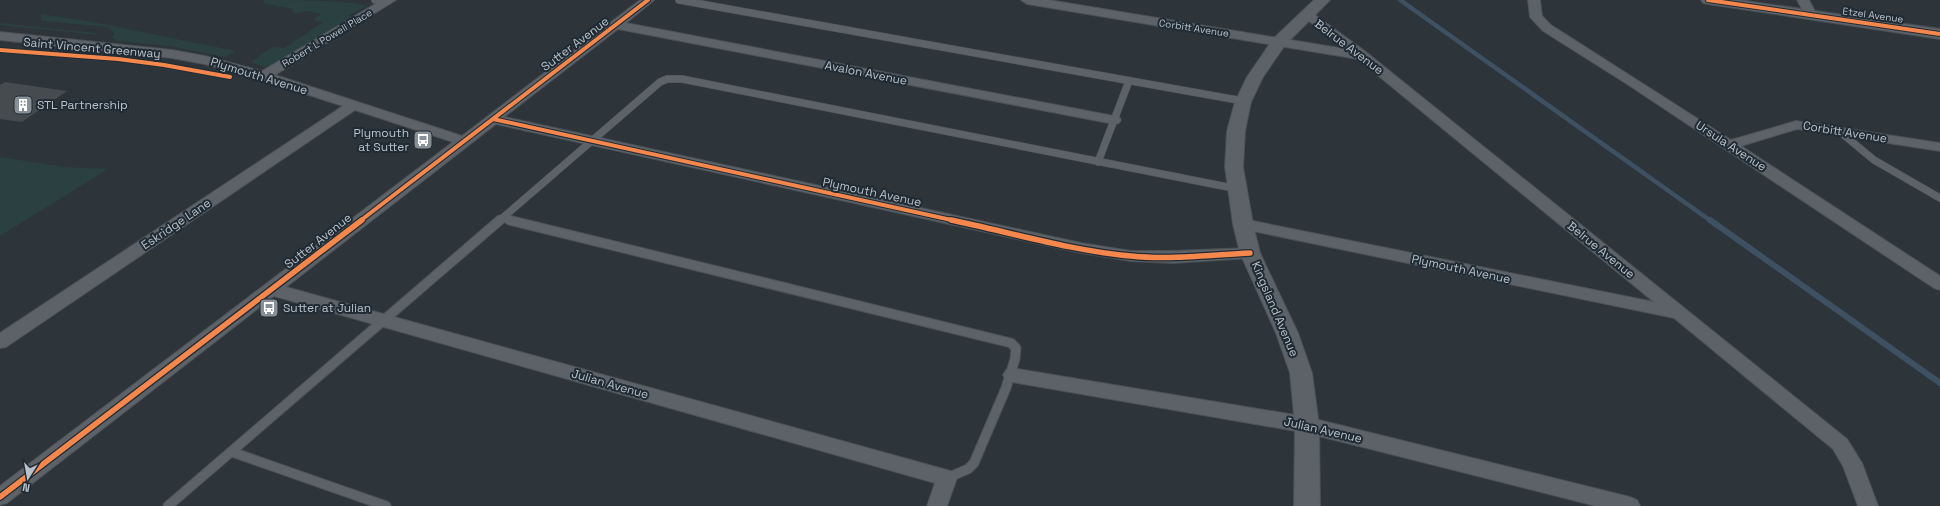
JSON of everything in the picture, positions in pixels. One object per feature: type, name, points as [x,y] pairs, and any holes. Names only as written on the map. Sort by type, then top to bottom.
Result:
[{"type":"street","name":"Sutter Avenue","points":[[0,497],[648,0]]},
{"type":"street","name":"Corbitt Avenue","points":[[1027,0],[1362,55]]},
{"type":"street","name":"Kingsland Avenue","points":[[1307,506],[1307,425],[1301,373],[1287,333],[1250,253],[1243,224],[1234,167],[1236,131],[1243,101],[1255,77],[1279,42],[1323,0]]},
{"type":"street","name":"Ursula Avenue","points":[[1534,0],[1536,17],[1547,28],[1632,81],[1940,284]]},
{"type":"street","name":"Etzel Avenue","points":[[1709,0],[1940,34]]},
{"type":"street","points":[[1803,0],[1811,15]]},
{"type":"street","name":"Robert L Powell Place","points":[[264,76],[389,1]]},
{"type":"street","name":"Belrue Avenue","points":[[1307,15],[1362,55],[1840,444],[1852,462],[1868,506]]},
{"type":"street","name":"Avalon Avenue","points":[[617,25],[1114,120]]},
{"type":"street","name":"Plymouth Avenue","points":[[0,36],[172,54],[212,62],[264,76],[352,106],[464,141]]},
{"type":"street","name":"Eskridge Lane","points":[[0,342],[352,106]]},
{"type":"street","name":"Plymouth Avenue","points":[[493,119],[1081,248],[1131,256],[1174,258],[1250,253]]},
{"type":"street","name":"Corbitt Avenue","points":[[1729,145],[1796,125],[1940,147]]},
{"type":"street","name":"Plymouth Avenue","points":[[1243,224],[1680,313]]},
{"type":"street","name":"Julian Avenue","points":[[272,289],[947,478]]},
{"type":"street","name":"Julian Avenue","points":[[1012,375],[1307,425],[1630,506]]},
{"type":"street","points":[[937,506],[947,478]]},
{"type":"lane","points":[[375,0],[389,1]]},
{"type":"lane","points":[[679,0],[1243,101]]},
{"type":"lane","points":[[168,506],[660,82],[675,78],[1238,189]]},
{"type":"lane","points":[[1098,162],[1129,81]]},
{"type":"lane","points":[[1839,131],[1853,144],[1874,159],[1940,198]]},
{"type":"lane","points":[[503,218],[1012,343],[1017,352],[1012,375],[974,463],[968,469],[947,478]]},
{"type":"lane","points":[[232,452],[386,506]]},
{"type":"green space","points":[[265,0],[335,1],[366,6],[348,16],[350,17],[365,9],[363,11],[275,64],[264,67],[251,62],[272,47],[285,48],[323,22],[313,20],[321,14],[307,11],[295,14],[292,12],[293,9],[262,3]]},
{"type":"green space","points":[[41,14],[93,22],[236,51],[226,57],[169,46],[116,41],[116,39],[112,39],[114,33],[108,27],[43,21],[41,20]]},
{"type":"green space","points":[[0,23],[95,33],[99,35],[0,25]]},
{"type":"green space","points":[[0,157],[64,167],[108,169],[0,236]]},
{"type":"building","name":"STL Partnership","points":[[5,82],[67,91],[22,122],[0,119],[0,85]]},
{"type":"waterway","points":[[1400,0],[1711,221]]},
{"type":"waterway","points":[[1710,220],[1940,383]]},
{"type":"cycle path","points":[[0,497],[648,0]]},
{"type":"cycle path","points":[[1708,0],[1940,34]]},
{"type":"cycle path","name":"Saint Vincent Greenway","points":[[0,50],[118,59],[164,65],[230,77]]},
{"type":"cycle path","points":[[493,119],[1081,248],[1131,256],[1173,257],[1250,253]]},
{"type":"place","name":"STL Partnership","points":[[23,105]]},
{"type":"place","name":"Plymouth at Sutter","points":[[423,140]]},
{"type":"place","name":"Sutter at Julian","points":[[269,308]]}]
